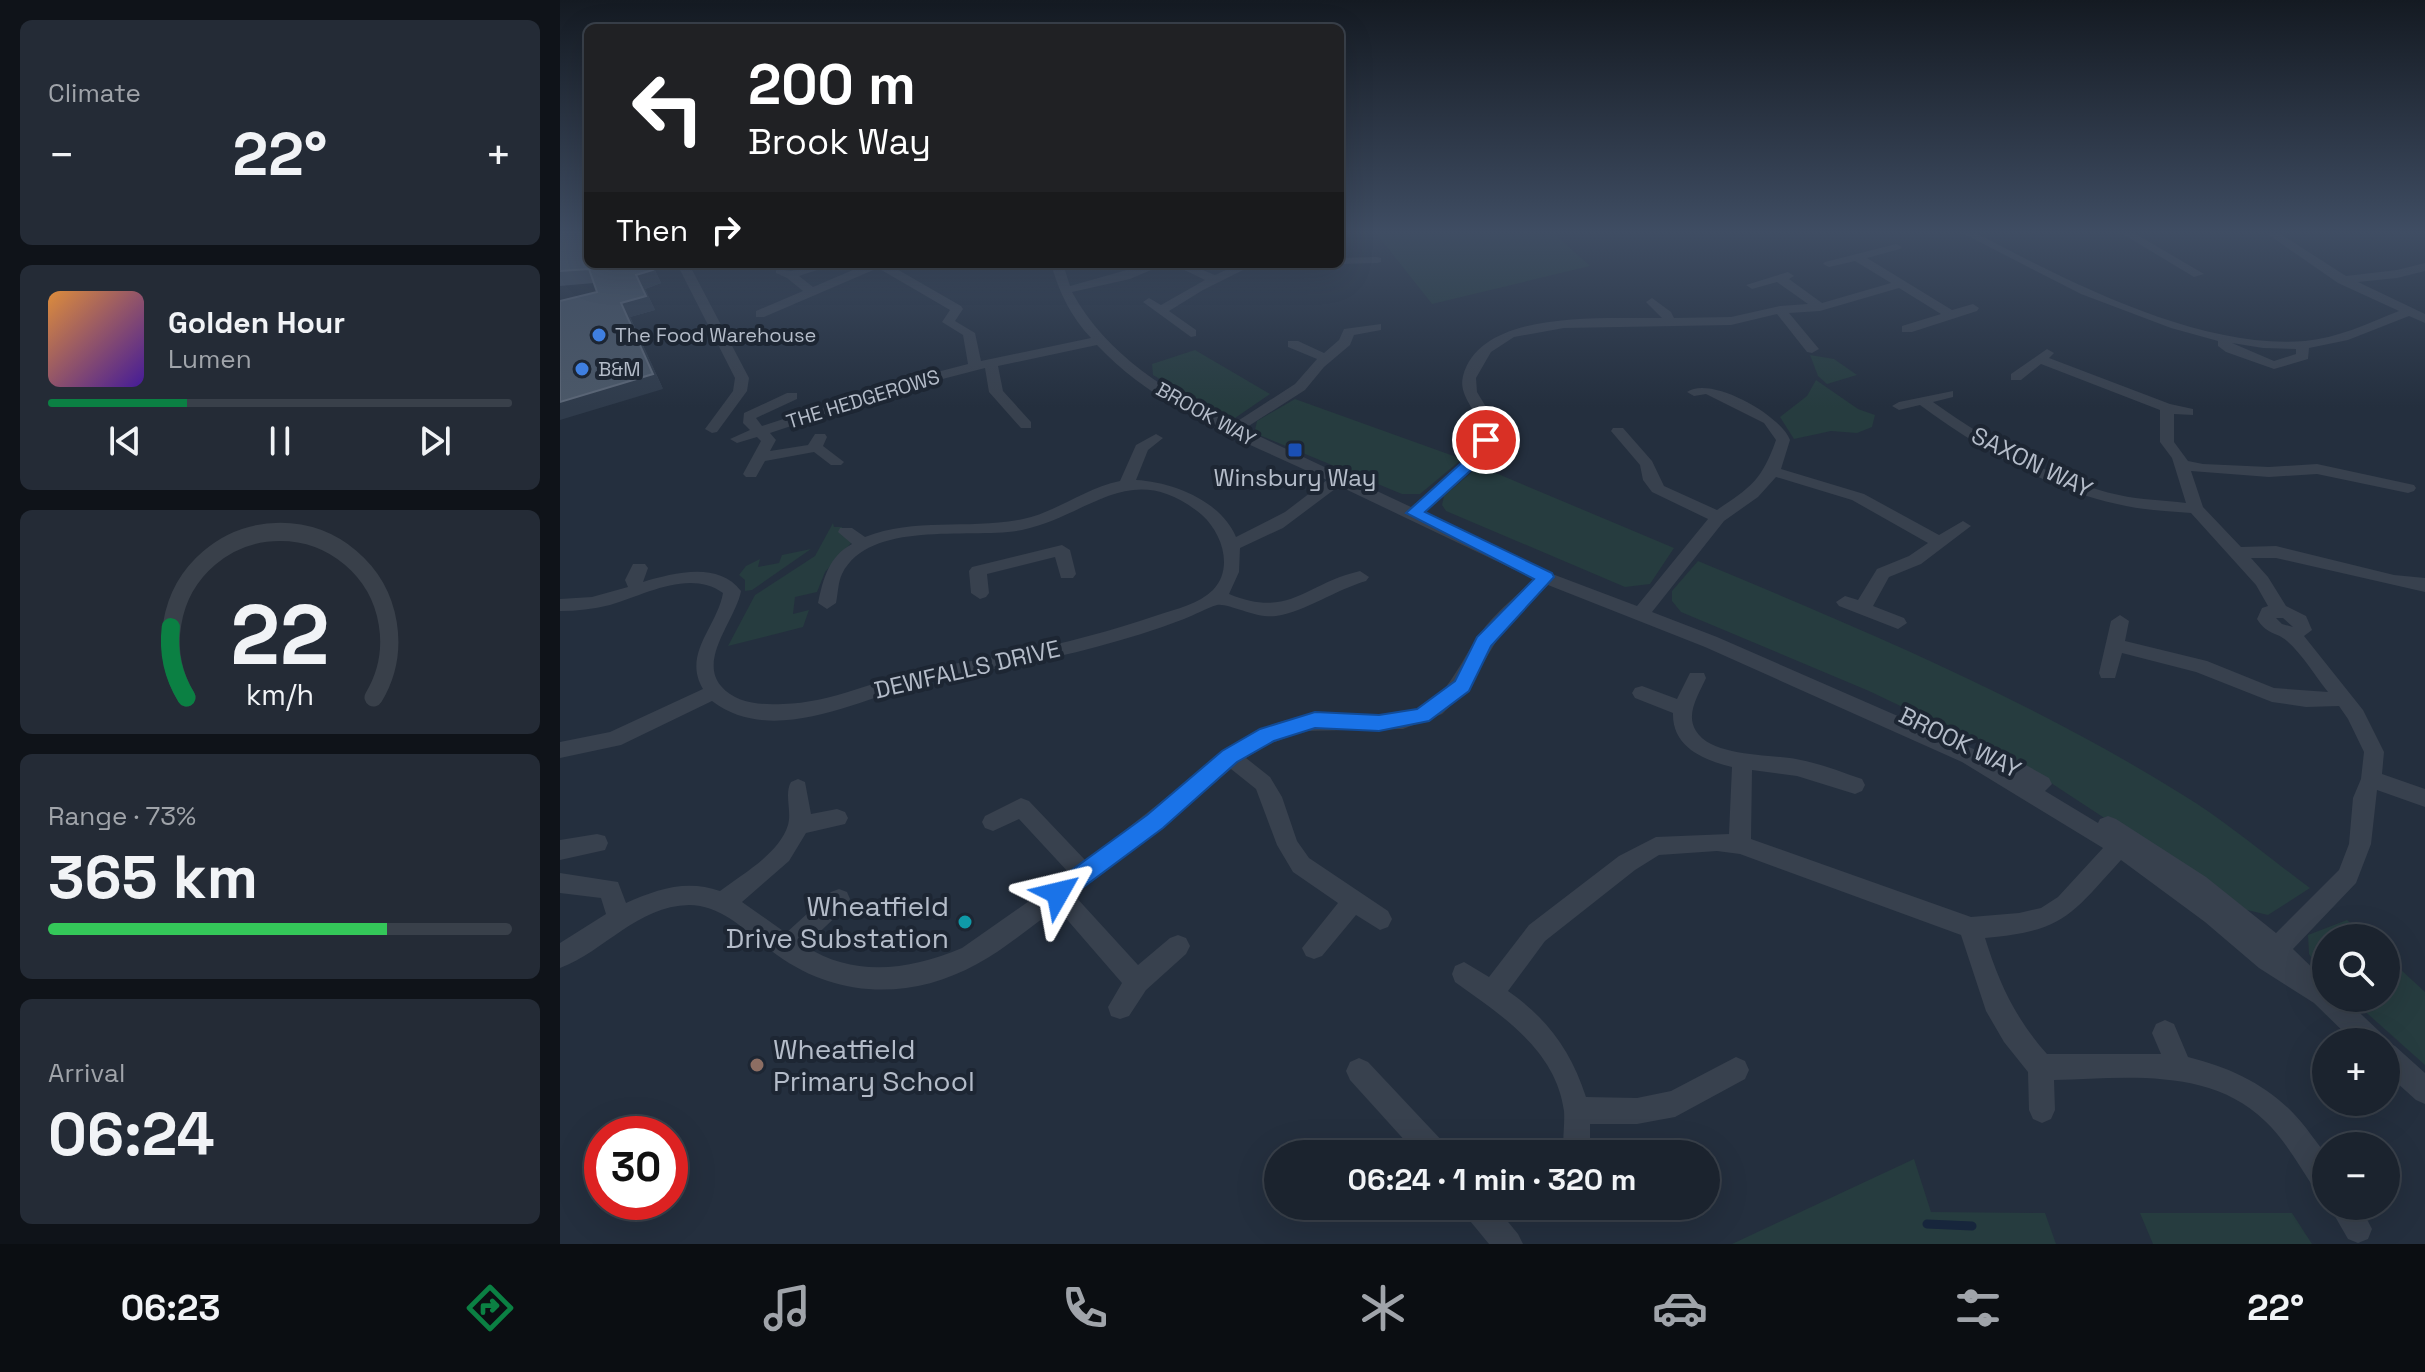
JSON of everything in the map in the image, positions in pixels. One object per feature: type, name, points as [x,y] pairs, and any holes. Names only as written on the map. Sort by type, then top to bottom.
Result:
[{"type":"street","points":[[697,291],[742,378],[740,391],[712,429]]},
{"type":"street","points":[[925,291],[957,309],[948,322],[969,333],[996,392],[1026,425]]},
{"type":"street","name":"BROOK WAY","points":[[1067,291],[1099,340],[1153,385],[1231,431],[1418,510],[1549,572],[1646,610],[1969,756],[2123,842],[2213,915],[2273,954],[2357,1028]]},
{"type":"street","points":[[1162,310],[1193,291]]},
{"type":"street","points":[[1803,291],[1820,307]]},
{"type":"street","points":[[1418,510],[1482,449],[1488,422],[1483,409],[1470,392],[1469,378],[1479,357],[1495,342],[1510,334],[1547,325],[1625,321],[1669,314],[1731,321],[1780,310],[1820,307],[1876,291]]},
{"type":"street","points":[[1912,291],[1951,315]]},
{"type":"street","points":[[2090,291],[2220,338],[2263,345],[2302,345],[2354,335],[2407,312]]},
{"type":"street","points":[[2364,291],[2425,319]]},
{"type":"street","points":[[760,314],[811,292]]},
{"type":"street","points":[[1149,302],[1191,333]]},
{"type":"street","points":[[1652,302],[1669,314]]},
{"type":"street","points":[[1907,330],[1973,308]]},
{"type":"street","points":[[1780,310],[1808,344],[1821,337]]},
{"type":"street","points":[[1231,431],[1300,387],[1325,358],[1345,342],[1344,329],[1376,327]]},
{"type":"street","points":[[2220,338],[2231,349],[2274,365],[2303,356],[2302,345]]},
{"type":"street","name":"THE HEDGEROWS","points":[[737,439],[867,394],[983,366],[1056,353],[1099,340]]},
{"type":"street","points":[[1293,344],[1325,358]]},
{"type":"street","points":[[2016,377],[2044,356],[2167,408],[2188,412]]},
{"type":"street","points":[[1646,610],[1718,517],[1752,494],[1773,471],[1783,440],[1775,424],[1704,389]]},
{"type":"street","points":[[1899,406],[1948,394]]},
{"type":"street","points":[[751,474],[769,440],[750,423],[749,416],[792,396]]},
{"type":"street","name":"SAXON WAY","points":[[1923,401],[1977,440],[2078,488],[2120,500],[2196,509]]},
{"type":"street","points":[[2167,408],[2167,442],[2181,464],[2196,509],[2262,581],[2280,610],[2268,612],[2266,619],[2276,629],[2292,634],[2366,731],[2374,752],[2371,779],[2364,798],[2360,844],[2348,876],[2273,954]]},
{"type":"street","points":[[1617,428],[1647,464],[1651,480],[1658,489],[1718,517]]},
{"type":"street","points":[[1126,485],[1141,448],[1156,438]]},
{"type":"street","points":[[759,458],[817,443],[836,462]]},
{"type":"street","points":[[2181,464],[2203,469],[2269,472],[2317,469],[2386,489],[2408,488]]},
{"type":"street","points":[[1773,471],[1858,497],[1939,542]]},
{"type":"street","points":[[1232,545],[1262,535],[1289,518],[1338,477]]},
{"type":"street","points":[[827,603],[833,575],[844,560],[864,544],[915,529],[1022,525],[1091,493],[1126,485],[1152,487],[1212,514],[1226,529],[1232,545],[1230,574],[1218,596],[1250,608],[1280,609],[1351,578],[1330,564]]},
{"type":"street","points":[[1022,525],[1028,559]]},
{"type":"street","points":[[1863,609],[1883,573],[1915,560],[1963,526]]},
{"type":"street","points":[[846,532],[864,544]]},
{"type":"street","points":[[980,593],[978,571],[1062,550],[1067,574]]},
{"type":"street","points":[[2238,553],[2276,552],[2394,581],[2423,583]]},
{"type":"street","points":[[638,590],[634,580],[639,568]]},
{"type":"street","points":[[560,957],[619,918],[653,903],[680,896],[703,896],[724,902],[786,948],[818,967],[856,979],[887,982],[942,969],[970,956],[1155,822],[1229,756],[1292,725],[1338,720],[1379,723],[1422,716],[1462,686],[1484,642],[1549,572]]},
{"type":"street","points":[[560,605],[594,603],[694,577],[724,582],[732,591],[731,603],[704,654],[705,674],[714,692],[614,739],[560,750]]},
{"type":"street","name":"DEWFALLS DRIVE","points":[[714,692],[727,702],[754,710],[807,708],[924,676],[995,664],[1168,619],[1218,596]]},
{"type":"street","points":[[1845,602],[1898,623]]},
{"type":"street","points":[[2108,673],[2120,621]]},
{"type":"street","points":[[2115,645],[2200,666],[2272,695],[2306,700],[2343,699]]},
{"type":"street","points":[[1697,678],[1682,719],[1686,733],[1702,747],[1742,763],[1791,766],[1855,785]]},
{"type":"street","points":[[1642,693],[1684,710]]},
{"type":"street","points":[[1229,756],[1263,783],[1288,845],[1301,865],[1352,903],[1380,919]]},
{"type":"street","points":[[1740,845],[1742,763]]},
{"type":"street","points":[[2371,779],[2425,798]]},
{"type":"street","points":[[724,902],[788,848],[800,825],[803,803],[798,788]]},
{"type":"street","points":[[993,822],[1028,800],[1083,873]]},
{"type":"street","points":[[800,825],[837,818]]},
{"type":"street","points":[[1492,994],[1514,960],[1537,933],[1627,863],[1656,846],[1717,842],[1740,845],[1971,928],[2019,924],[2047,917],[2066,904],[2123,842]]},
{"type":"street","points":[[560,870],[565,849],[597,843]]},
{"type":"street","points":[[560,883],[610,889],[619,918]]},
{"type":"street","points":[[1058,893],[1137,982]]},
{"type":"street","points":[[786,948],[839,899]]},
{"type":"street","points":[[1314,948],[1352,903]]},
{"type":"street","points":[[1971,928],[1992,1002],[2005,1026],[2041,1067],[2042,1110]]},
{"type":"street","points":[[1120,1007],[1137,982],[1178,946]]},
{"type":"street","points":[[1464,974],[1528,1019],[1555,1050],[1577,1110],[1577,1140]]},
{"type":"street","points":[[2165,1033],[2179,1066]]},
{"type":"street","points":[[2041,1067],[2179,1066],[2231,1082],[2269,1106],[2312,1163]]},
{"type":"street","points":[[2400,1068],[2425,1091]]},
{"type":"street","points":[[1577,1110],[1637,1111],[1675,1104],[1736,1070]]},
{"type":"street","points":[[1359,1071],[1422,1140]]},
{"type":"street","points":[[1488,1220],[1508,1244]]},
{"type":"green space","points":[[1422,291],[1486,291],[1432,304]]},
{"type":"green space","points":[[1195,350],[1270,394],[1235,418],[1223,416],[1153,375],[1152,364]]},
{"type":"green space","points":[[1810,355],[1834,359],[1857,375],[1827,384],[1818,376]]},
{"type":"green space","points":[[1816,380],[1858,409],[1875,415],[1872,427],[1857,433],[1831,431],[1794,439],[1780,417],[1807,396]]},
{"type":"green space","points":[[1295,399],[1462,459],[1420,494],[1402,494],[1259,435],[1255,430],[1257,421]]},
{"type":"green space","points":[[1479,466],[1674,548],[1650,584],[1625,587],[1446,511],[1442,505],[1444,496]]},
{"type":"green space","points":[[833,523],[834,527],[842,527],[842,532],[852,542],[825,572],[817,592],[795,597],[793,614],[809,610],[803,627],[728,646],[755,595],[815,556]]},
{"type":"green space","points":[[811,549],[752,590],[745,591],[745,580],[739,575],[746,566],[760,559],[758,567],[779,563],[782,555]]},
{"type":"green space","points":[[1698,561],[1946,668],[2066,728],[2199,805],[2310,888],[2268,915],[2243,909],[2022,764],[1869,691],[1681,612],[1672,601],[1672,591]]},
{"type":"green space","points":[[2312,933],[2312,958],[2309,954],[2308,935]]},
{"type":"green space","points":[[2400,969],[2425,992],[2425,1065],[2400,1043],[2400,1028],[2384,1028],[2366,1012],[2400,1012]]},
{"type":"green space","points":[[1914,1159],[1931,1212],[2045,1213],[2056,1244],[1732,1244]]},
{"type":"green space","points":[[2140,1213],[2292,1213],[2312,1244],[2153,1244]]},
{"type":"building","points":[[644,291],[646,296],[621,303],[653,374],[560,402],[560,301],[597,292]]},
{"type":"waterway","points":[[1927,1224],[1972,1226]]},
{"type":"place","name":"The Food Warehouse","points":[[599,335]]},
{"type":"place","name":"B&M","points":[[582,369]]},
{"type":"place","name":"Winsbury Way","points":[[1295,450]]},
{"type":"place","name":"Wheatfield Drive Substation","points":[[965,922]]},
{"type":"place","name":"Wheatfield Primary School","points":[[757,1065]]},
{"type":"route","points":[[1058,893],[1155,822],[1229,756],[1267,735],[1315,720],[1379,723],[1422,716],[1462,686],[1484,642],[1546,577],[1414,513],[1476,458],[1486,440]]}]
